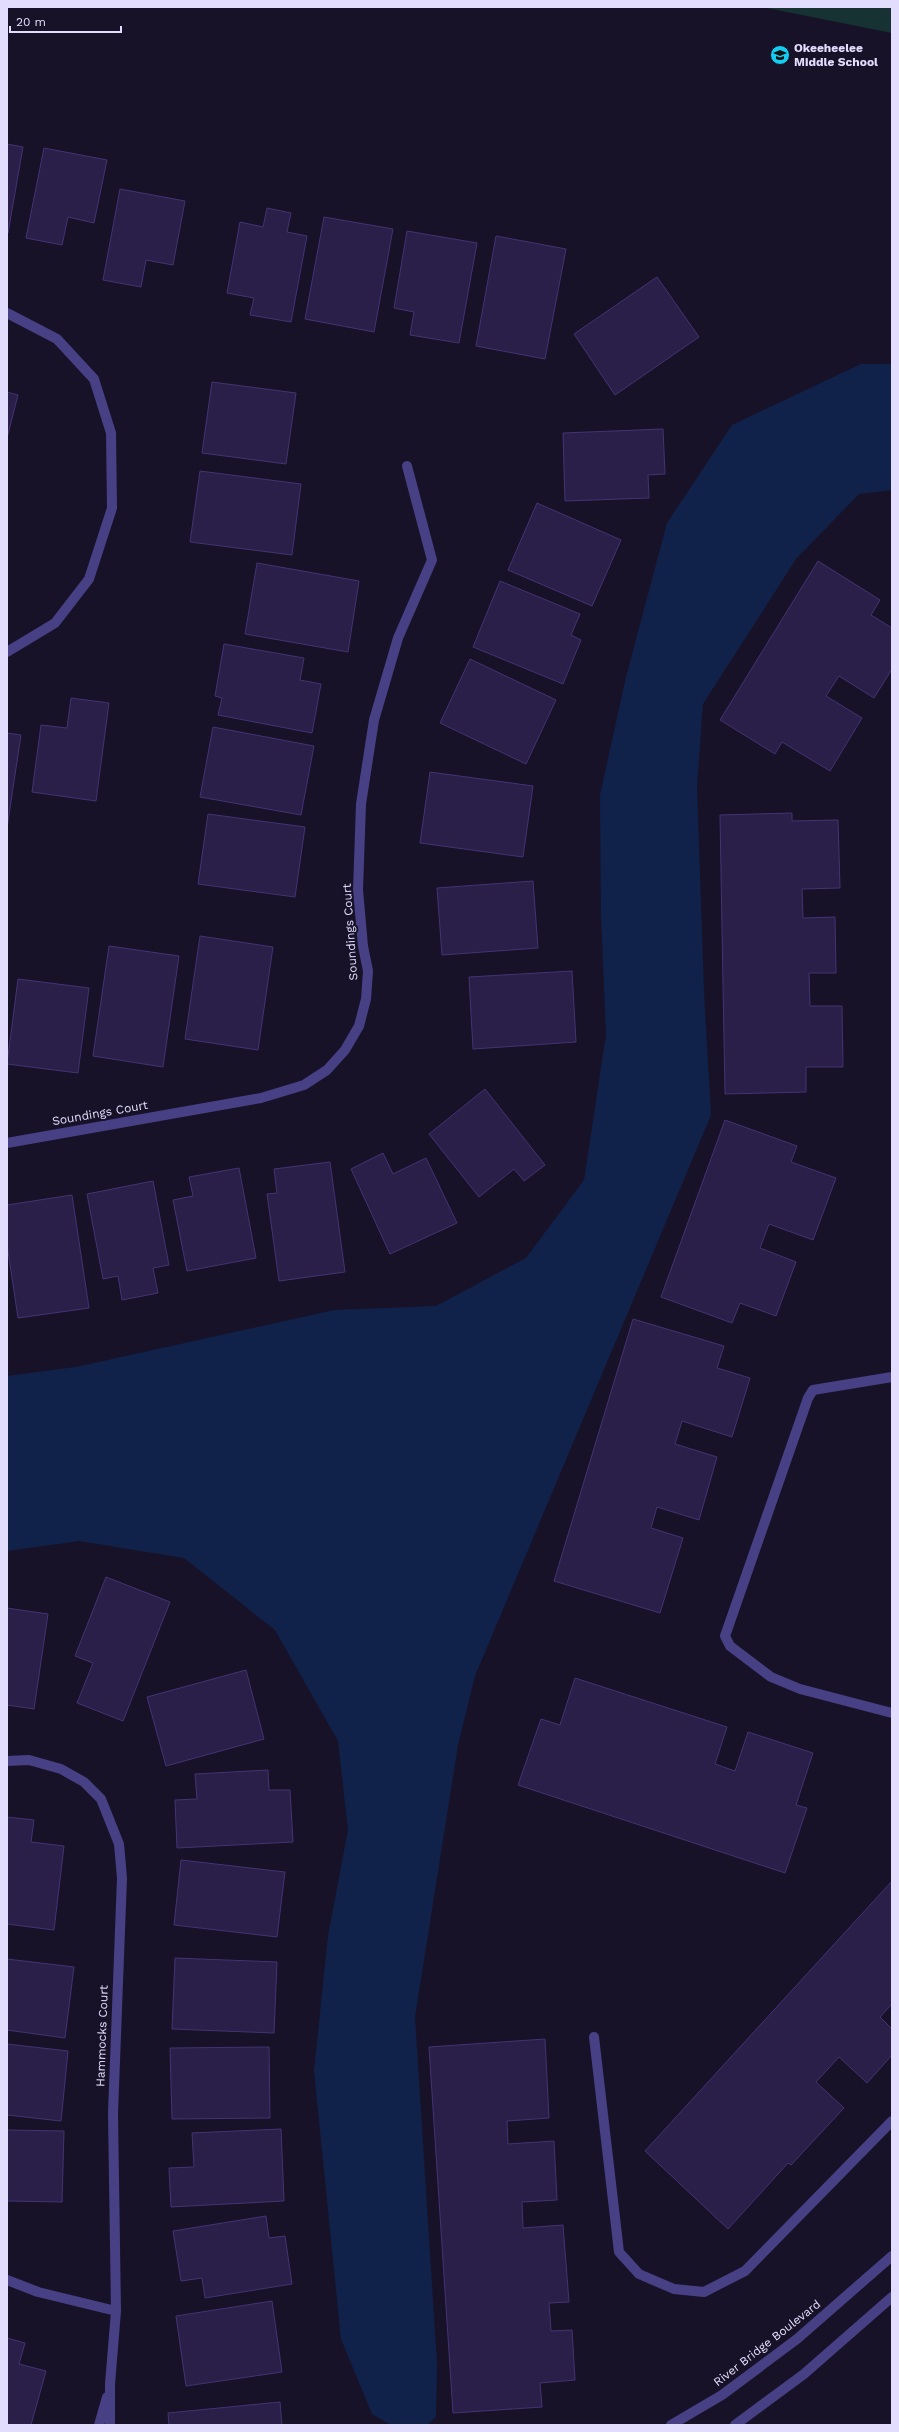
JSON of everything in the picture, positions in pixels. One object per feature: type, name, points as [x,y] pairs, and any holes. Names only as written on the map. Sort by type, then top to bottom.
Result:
[{"type":"street","points":[[7,314],[57,339],[94,379],[111,433],[112,508],[89,579],[55,623],[7,652]]},
{"type":"street","name":"Soundings Court","points":[[7,1143],[262,1098],[304,1086],[327,1070],[345,1050],[359,1026],[366,999],[368,971],[363,946],[358,890],[361,804],[374,720],[398,638],[432,560],[407,466]]},
{"type":"street","points":[[892,1377],[813,1390],[808,1398],[726,1636],[730,1646],[771,1677],[800,1689],[892,1713]]},
{"type":"street","name":"Hammocks Court","points":[[7,1761],[29,1760],[61,1768],[84,1782],[101,1799],[119,1844],[122,1878],[112,2113],[116,2311],[110,2384],[110,2425]]},
{"type":"street","points":[[594,2037],[619,2252],[639,2274],[674,2288],[704,2292],[745,2271],[892,2121]]},
{"type":"street","name":"River Bridge Boulevard","points":[[671,2425],[722,2395],[797,2339],[892,2256]]},
{"type":"street","points":[[7,2280],[38,2292],[116,2311]]},
{"type":"street","points":[[735,2425],[804,2374],[892,2297]]},
{"type":"street","name":"Hammocks Court","points":[[99,2425],[110,2384]]},
{"type":"green space","points":[[762,7],[892,7],[892,33]]},
{"type":"water","points":[[861,364],[892,364],[892,490],[859,494],[796,559],[703,704],[697,785],[704,992],[711,1115],[475,1676],[458,1745],[415,2017],[437,2364],[436,2417],[427,2425],[391,2425],[372,2414],[341,2339],[314,2071],[328,1936],[348,1830],[338,1741],[275,1630],[184,1558],[79,1541],[7,1551],[7,1376],[76,1367],[334,1310],[436,1306],[526,1258],[584,1180],[606,1035],[601,914],[600,795],[626,677],[667,523],[732,425]]},
{"type":"building","points":[[7,144],[23,147],[8,233],[7,233]]},
{"type":"building","points":[[44,148],[107,160],[94,223],[68,217],[62,245],[26,238]]},
{"type":"building","points":[[120,189],[185,201],[173,265],[146,260],[141,287],[103,280]]},
{"type":"building","points":[[267,208],[291,213],[287,232],[307,236],[291,322],[250,315],[254,298],[227,293],[240,222],[263,227]]},
{"type":"building","points":[[324,217],[393,229],[374,332],[305,319]]},
{"type":"building","points":[[407,231],[477,243],[459,343],[410,335],[414,312],[394,308]]},
{"type":"building","points":[[496,236],[566,249],[545,359],[476,346]]},
{"type":"building","points":[[657,277],[699,337],[615,395],[574,334]]},
{"type":"building","points":[[212,382],[296,393],[286,464],[202,453]]},
{"type":"building","points":[[7,392],[18,395],[7,438]]},
{"type":"building","points":[[663,429],[665,474],[648,475],[649,498],[565,501],[563,433]]},
{"type":"building","points":[[200,471],[301,484],[292,555],[190,542]]},
{"type":"building","points":[[537,503],[621,540],[592,606],[508,570]]},
{"type":"building","points":[[818,561],[880,600],[871,615],[892,628],[892,669],[874,698],[839,676],[826,696],[862,718],[830,771],[782,742],[775,754],[720,720]]},
{"type":"building","points":[[257,563],[359,581],[348,652],[245,634]]},
{"type":"building","points":[[500,581],[580,614],[571,635],[581,640],[563,684],[473,647]]},
{"type":"building","points":[[224,644],[304,658],[300,680],[321,684],[312,733],[218,715],[222,698],[215,696]]},
{"type":"building","points":[[470,659],[556,700],[526,764],[440,723]]},
{"type":"building","points":[[71,698],[109,703],[96,801],[32,792],[41,725],[67,728]]},
{"type":"building","points":[[213,727],[314,746],[301,815],[200,797]]},
{"type":"building","points":[[7,733],[21,735],[7,828]]},
{"type":"building","points":[[430,772],[533,786],[523,857],[420,843]]},
{"type":"building","points":[[792,813],[792,821],[838,820],[840,888],[802,889],[803,918],[835,917],[836,973],[809,973],[810,1006],[842,1006],[843,1067],[806,1067],[806,1092],[725,1094],[720,815]]},
{"type":"building","points":[[208,814],[305,827],[295,897],[198,884]]},
{"type":"building","points":[[533,881],[538,948],[442,955],[437,888]]},
{"type":"building","points":[[200,936],[273,947],[258,1050],[185,1039]]},
{"type":"building","points":[[109,946],[179,956],[163,1067],[93,1056]]},
{"type":"building","points":[[572,971],[576,1042],[473,1049],[469,977]]},
{"type":"building","points":[[18,979],[89,988],[78,1073],[7,1064]]},
{"type":"building","points":[[485,1089],[545,1165],[524,1181],[514,1169],[479,1197],[429,1134]]},
{"type":"building","points":[[725,1120],[797,1146],[791,1162],[836,1178],[813,1240],[769,1224],[760,1248],[796,1262],[776,1316],[740,1303],[732,1323],[661,1297]]},
{"type":"building","points":[[383,1153],[393,1174],[426,1158],[457,1223],[390,1254],[351,1169]]},
{"type":"building","points":[[330,1162],[345,1272],[279,1281],[267,1194],[277,1193],[274,1169]]},
{"type":"building","points":[[239,1168],[256,1258],[187,1271],[173,1200],[193,1196],[189,1177]]},
{"type":"building","points":[[153,1181],[169,1265],[153,1268],[158,1293],[122,1300],[118,1276],[103,1279],[87,1194]]},
{"type":"building","points":[[72,1195],[89,1308],[18,1318],[7,1244],[7,1205]]},
{"type":"building","points":[[633,1319],[724,1346],[717,1368],[750,1378],[732,1437],[682,1421],[675,1444],[717,1457],[699,1520],[657,1507],[651,1528],[683,1538],[660,1613],[554,1581]]},
{"type":"building","points":[[106,1577],[170,1602],[123,1721],[77,1703],[93,1663],[75,1656]]},
{"type":"building","points":[[7,1608],[48,1614],[34,1709],[7,1705]]},
{"type":"building","points":[[246,1670],[264,1739],[166,1766],[147,1697]]},
{"type":"building","points":[[575,1678],[727,1727],[715,1764],[735,1771],[748,1732],[813,1753],[796,1805],[807,1808],[785,1873],[518,1785],[541,1719],[560,1725]]},
{"type":"building","points":[[268,1770],[269,1790],[290,1790],[293,1842],[177,1848],[175,1800],[197,1799],[195,1774]]},
{"type":"building","points":[[7,1817],[34,1820],[31,1842],[64,1846],[54,1930],[7,1924]]},
{"type":"building","points":[[181,1860],[285,1872],[277,1937],[174,1925]]},
{"type":"building","points":[[892,1881],[892,2004],[880,2017],[892,2029],[892,2055],[867,2083],[839,2057],[816,2082],[844,2108],[791,2165],[788,2163],[728,2229],[645,2151]]},
{"type":"building","points":[[175,1958],[277,1962],[274,2033],[172,2029]]},
{"type":"building","points":[[7,1959],[74,1967],[65,2038],[7,2030]]},
{"type":"building","points":[[545,2039],[549,2118],[507,2121],[508,2144],[554,2141],[557,2200],[522,2202],[523,2228],[563,2225],[569,2302],[549,2303],[551,2331],[572,2330],[575,2380],[540,2383],[542,2407],[453,2413],[429,2047]]},
{"type":"building","points":[[7,2044],[68,2051],[61,2121],[7,2115]]},
{"type":"building","points":[[269,2047],[270,2118],[172,2119],[170,2048]]},
{"type":"building","points":[[281,2129],[284,2201],[171,2207],[169,2168],[194,2167],[192,2133]]},
{"type":"building","points":[[7,2130],[64,2131],[62,2202],[7,2201]]},
{"type":"building","points":[[266,2216],[269,2238],[285,2236],[292,2284],[205,2298],[202,2278],[181,2281],[173,2231]]},
{"type":"building","points":[[272,2301],[282,2372],[186,2386],[176,2316]]},
{"type":"building","points":[[7,2338],[25,2343],[19,2364],[46,2371],[31,2425],[7,2425]]},
{"type":"building","points":[[280,2402],[282,2425],[169,2425],[168,2413]]},
{"type":"place","name":"Okeeheelee Middle School","points":[[780,55]]}]
